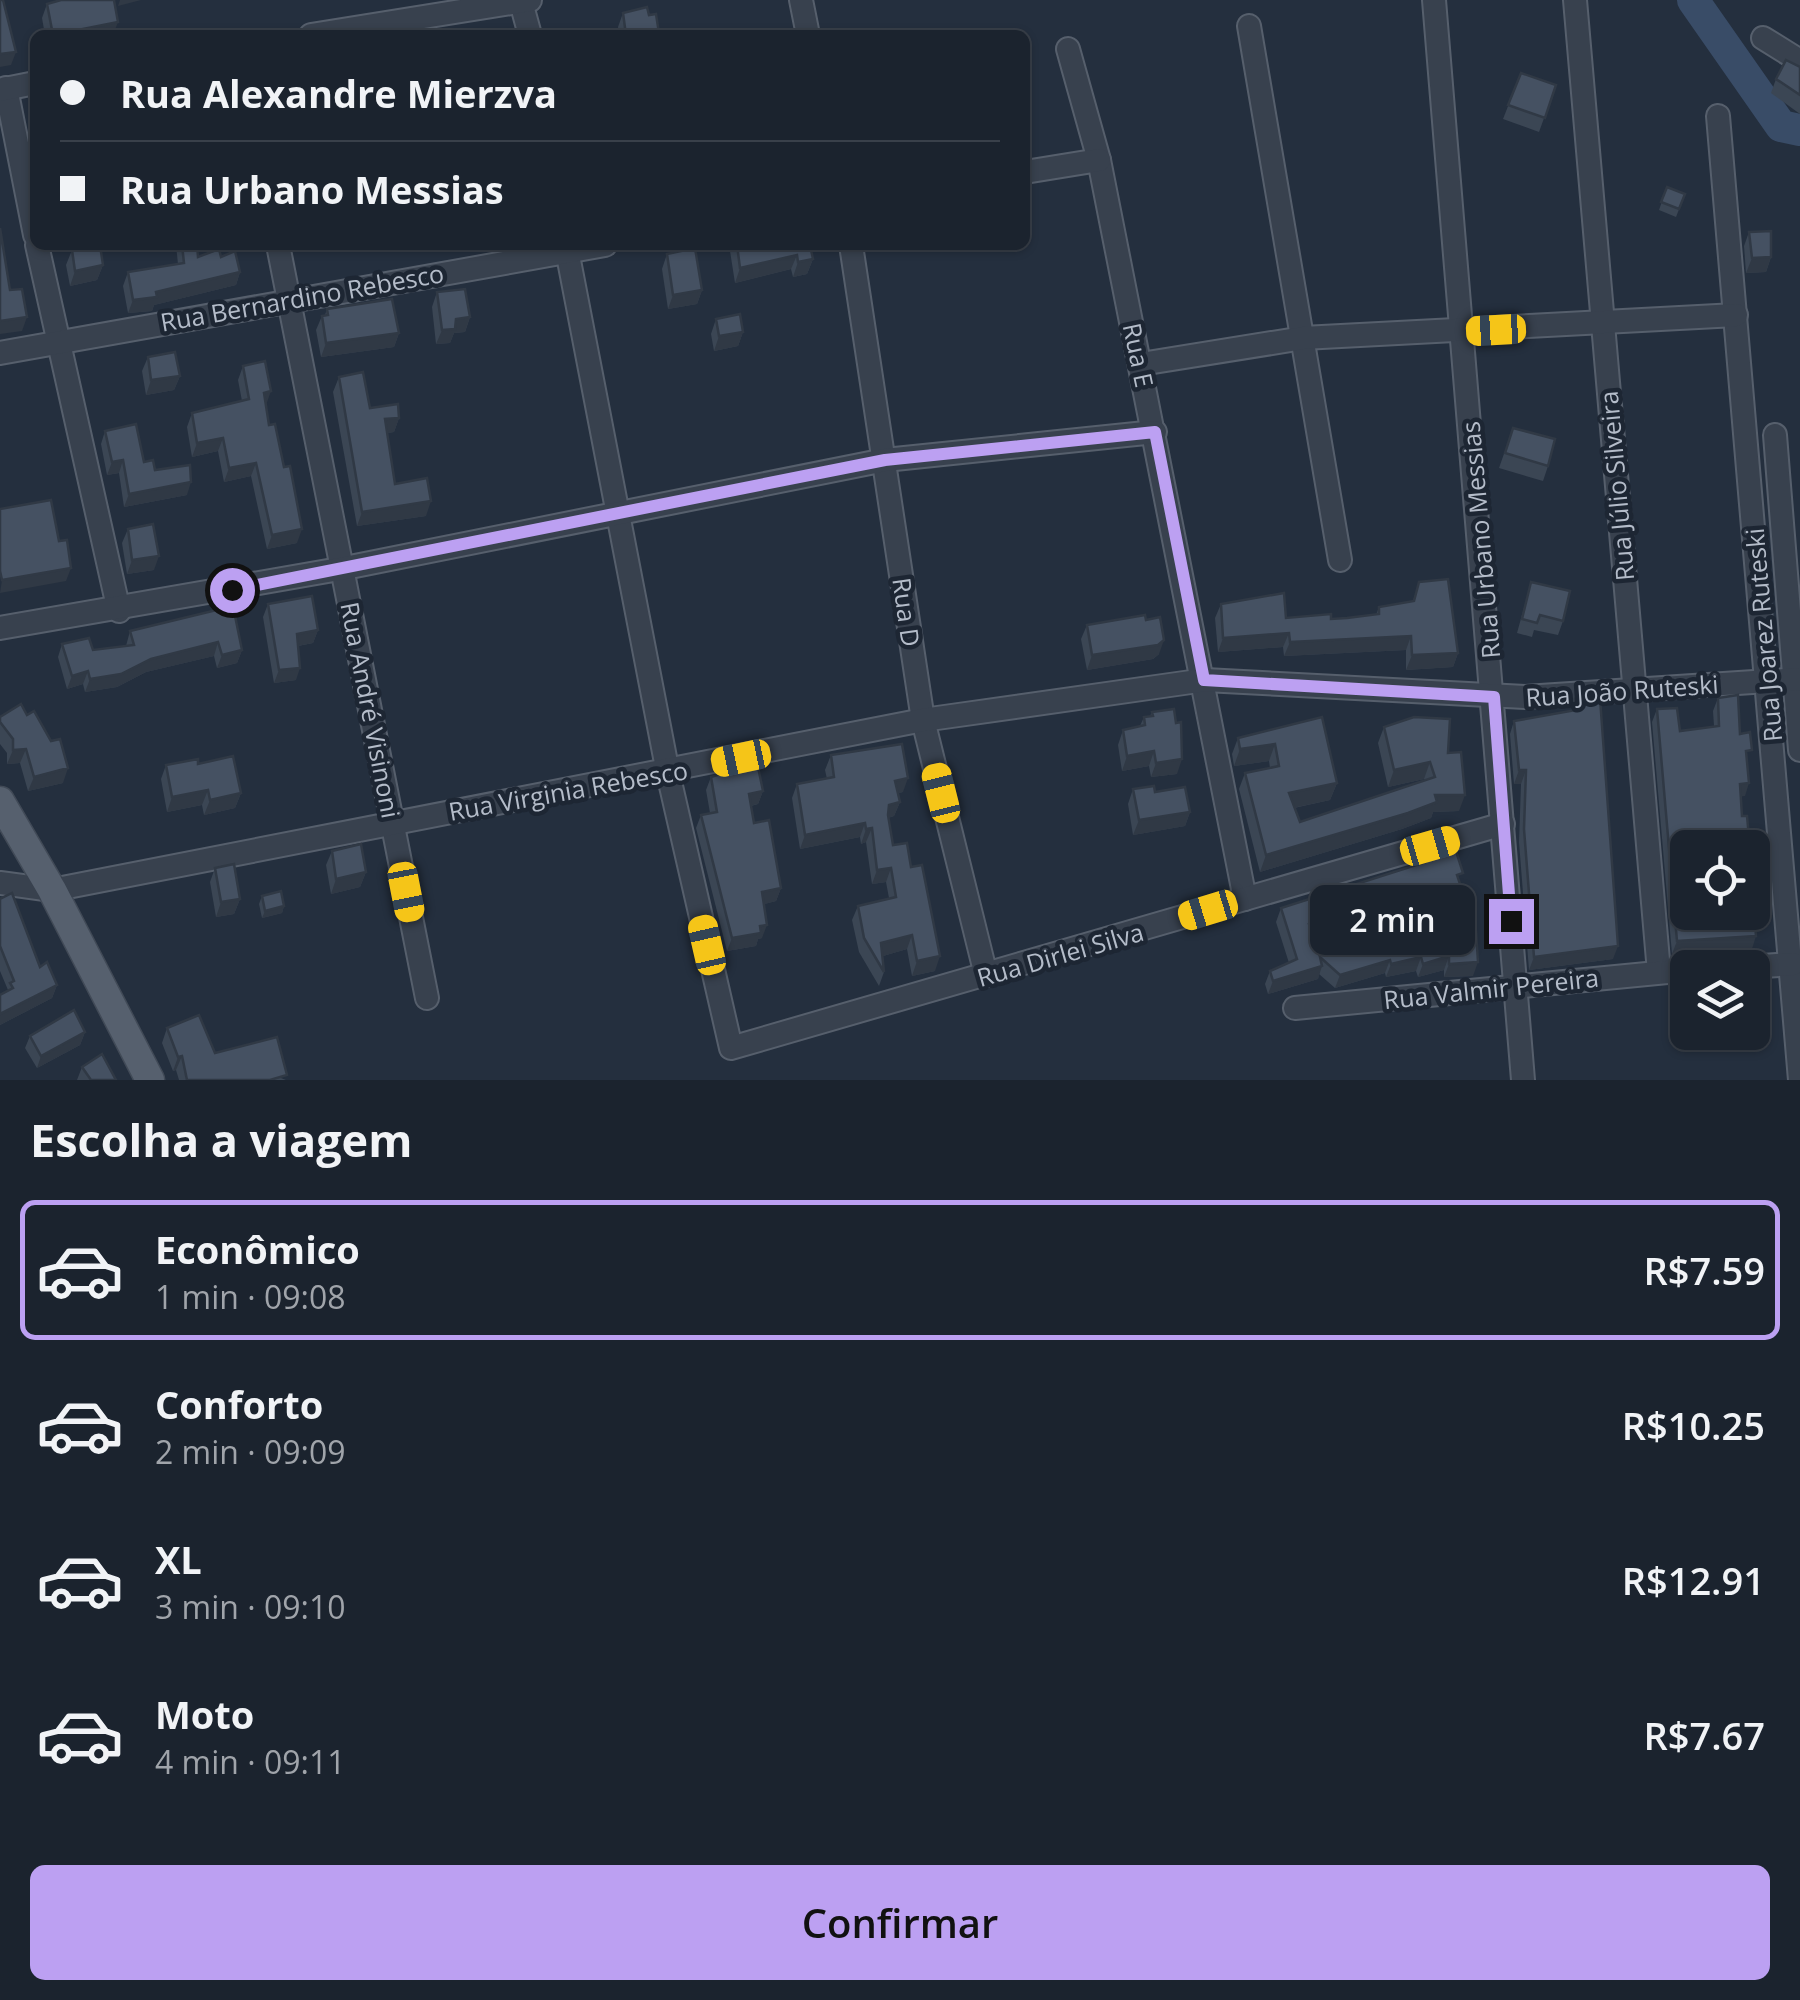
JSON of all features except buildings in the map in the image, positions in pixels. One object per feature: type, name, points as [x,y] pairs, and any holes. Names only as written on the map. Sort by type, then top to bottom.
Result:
[{"type":"main road","points":[[0,802],[52,890],[150,1080]]},
{"type":"street","points":[[801,0],[807,30]]},
{"type":"street","name":"Rua Urbano Messias","points":[[1434,0],[1523,1080]]},
{"type":"street","name":"Rua Júlio Silveira","points":[[1575,0],[1658,972]]},
{"type":"street","points":[[343,30],[526,1],[529,30]]},
{"type":"street","points":[[1250,26],[1340,560]]},
{"type":"street","points":[[1762,38],[1800,61]]},
{"type":"street","name":"Rua E","points":[[1068,48],[1099,160],[1245,900]]},
{"type":"street","points":[[30,84],[3,89],[30,212]]},
{"type":"street","name":"Rua Joarez Ruteski","points":[[1718,116],[1798,1019],[1800,1080]]},
{"type":"street","points":[[1030,171],[1099,160]]},
{"type":"street","points":[[38,250],[119,611]]},
{"type":"street","name":"Rua André Visinoni","points":[[279,250],[345,568],[426,998]]},
{"type":"street","name":"Rua Bernardino Rebesco","points":[[0,353],[556,250]]},
{"type":"street","points":[[567,250],[668,773]]},
{"type":"street","name":"Rua D","points":[[851,250],[923,720],[986,976]]},
{"type":"street","points":[[1141,364],[1303,338],[1736,316]]},
{"type":"street","points":[[0,628],[119,611],[885,460],[1155,432]]},
{"type":"street","name":"Rua Joarez Ruteski","points":[[1776,435],[1791,507],[1800,750]]},
{"type":"street","name":"Rua João Ruteski","points":[[1204,680],[1494,697],[1796,679]]},
{"type":"street","name":"Rua Virginia Rebesco","points":[[0,883],[52,890],[392,821],[668,773],[923,720],[1204,680]]},
{"type":"street","name":"Rua Dirlei Silva","points":[[668,773],[730,1048],[1503,824]]},
{"type":"street","points":[[1770,966],[1793,964]]},
{"type":"street","name":"Rua Valmir Pereira","points":[[1295,1008],[1670,971]]},
{"type":"waterway","points":[[1693,0],[1781,126],[1800,130]]},
{"type":"route","points":[[232,590],[885,460],[1155,432],[1204,680],[1494,697],[1511,921]]}]
